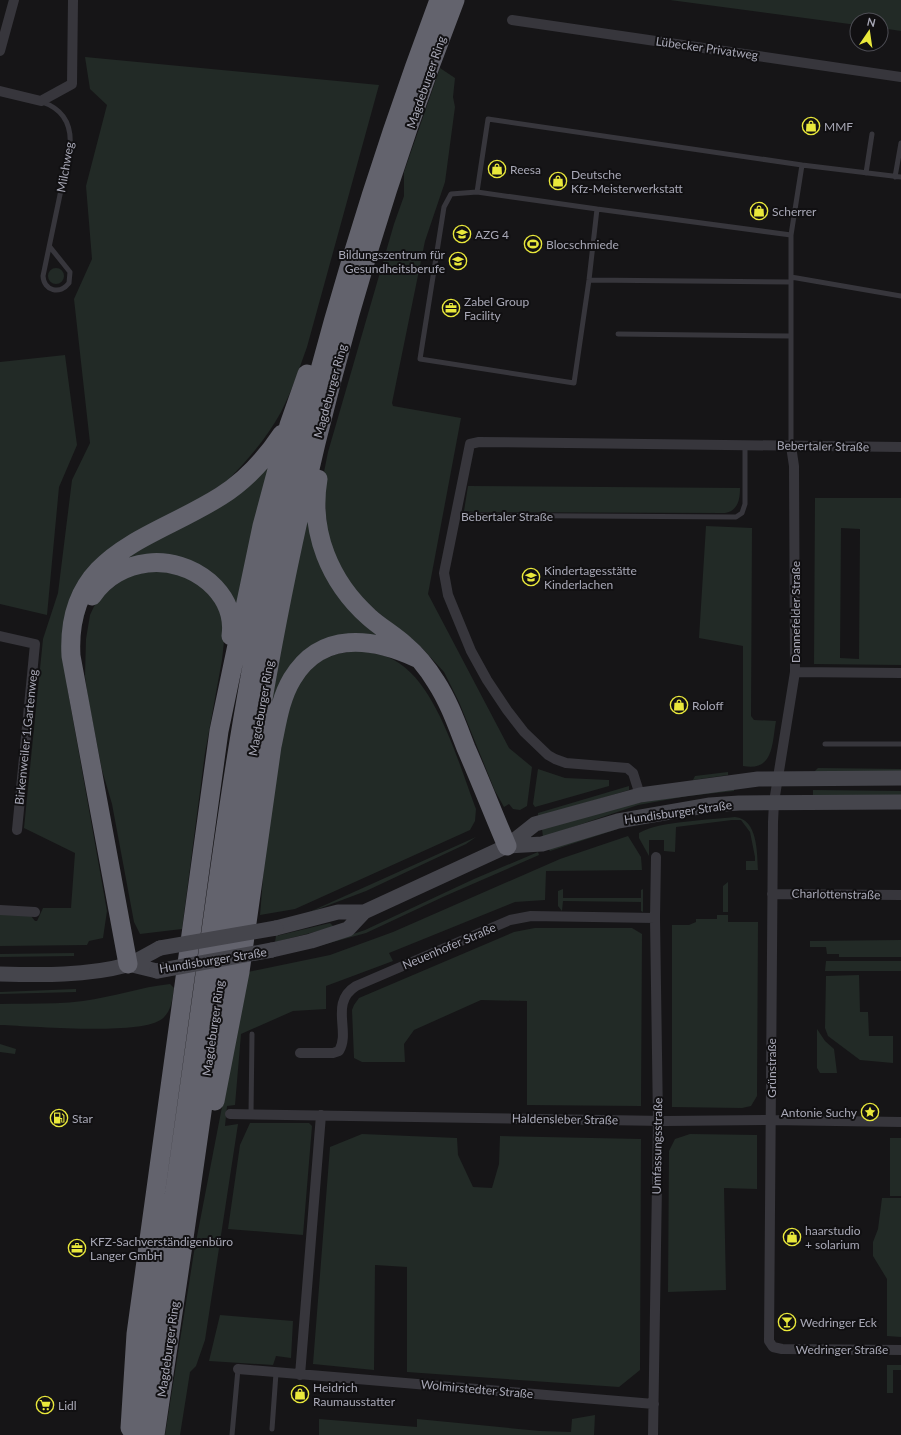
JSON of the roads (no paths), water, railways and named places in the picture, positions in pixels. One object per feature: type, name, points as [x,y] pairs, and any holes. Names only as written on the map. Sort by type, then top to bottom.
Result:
[{"type":"highway","name":"Magdeburger Ring","points":[[140,1435],[231,793],[252,668],[294,466],[334,320],[379,170],[439,0]]},
{"type":"highway","name":"Magdeburger Ring","points":[[155,1435],[244,811],[267,673],[294,540],[322,419],[383,208],[439,42],[456,0]]},
{"type":"highway","points":[[129,1435],[133,1356],[219,730],[262,526],[289,425],[316,347],[334,320]]},
{"type":"highway","points":[[322,419],[326,444],[317,486],[316,511],[324,552],[336,577],[358,606],[379,626],[404,644],[435,680],[449,707],[507,846]]},
{"type":"highway","points":[[128,964],[76,681],[70,642],[73,615],[81,593],[96,573],[115,557],[140,540],[223,495],[259,464],[289,425]]},
{"type":"highway","points":[[76,681],[80,622],[90,598],[105,582],[123,569],[154,562],[175,564],[192,570],[212,585],[224,598],[232,620],[228,657],[231,674]]},
{"type":"highway","points":[[200,1123],[212,1113],[228,1038],[240,972],[272,746],[280,711],[287,690],[295,674],[304,663],[322,650],[343,643],[371,643],[402,651],[417,658]]},
{"type":"main road","name":"Hundisburger Straße","points":[[128,964],[157,971],[272,950],[311,941],[348,929],[364,912],[507,846],[535,824],[640,795],[699,786],[778,778],[901,778]]},
{"type":"main road","name":"Hundisburger Straße","points":[[507,846],[542,844],[618,821],[676,810],[732,803],[901,802]]},
{"type":"main road","name":"Hundisburger Straße","points":[[128,964],[160,948],[276,928],[338,912],[364,912]]},
{"type":"main road","points":[[0,974],[79,972],[128,964]]},
{"type":"street","points":[[0,51],[14,0]]},
{"type":"street","points":[[41,101],[72,84],[73,0]]},
{"type":"street","name":"Lübecker Privatweg","points":[[512,20],[901,77]]},
{"type":"street","name":"Milchweg","points":[[0,91],[41,101]]},
{"type":"street","name":"Bebertaler Straße","points":[[454,516],[467,450],[472,442],[901,447]]},
{"type":"street","name":"Dannefelder Straße","points":[[778,778],[795,672],[794,466],[791,446]]},
{"type":"street","name":"Hundisburger Straße","points":[[454,516],[444,573],[446,584],[455,613],[471,651],[496,694],[524,732],[551,757],[566,763],[627,768],[634,775],[640,795]]},
{"type":"street","name":"Birkenweiler 1.Gartenweg","points":[[0,636],[35,644],[16,830]]},
{"type":"street","points":[[795,672],[901,673]]},
{"type":"street","name":"Grünstraße","points":[[778,778],[774,802],[772,894],[769,1341],[773,1347],[782,1349]]},
{"type":"street","name":"Umfassungsstraße","points":[[653,1435],[658,1121],[655,918],[656,857]]},
{"type":"street","name":"Charlottenstraße","points":[[772,894],[901,895]]},
{"type":"street","points":[[0,910],[35,912]]},
{"type":"street","name":"Neuenhofer Straße","points":[[300,1053],[333,1053],[339,1051],[342,1043],[343,1003],[348,993],[353,988],[510,920],[531,916],[655,918]]},
{"type":"street","name":"Haldensleber Straße","points":[[230,1114],[658,1121],[771,1120],[901,1122]]},
{"type":"street","points":[[300,1375],[321,1115]]},
{"type":"street","name":"Wedringer Straße","points":[[782,1349],[901,1350]]},
{"type":"street","name":"Wolmirstedter Straße","points":[[238,1369],[654,1404]]},
{"type":"lane","name":"Milchweg","points":[[41,101],[54,107],[61,113],[68,122],[71,132],[70,146],[43,279],[50,289],[60,290],[69,283],[70,272],[50,247]]},
{"type":"lane","points":[[477,192],[488,119],[802,165],[898,177],[901,143]]},
{"type":"lane","points":[[866,173],[872,134]]},
{"type":"lane","points":[[791,446],[791,235],[802,165]]},
{"type":"lane","points":[[597,208],[589,280],[574,383],[420,359],[444,207],[451,194],[477,192],[597,208],[791,235]]},
{"type":"lane","points":[[589,280],[791,279],[901,296]]},
{"type":"lane","points":[[618,334],[791,336]]},
{"type":"lane","name":"Bebertaler Straße","points":[[454,516],[736,517],[742,513],[745,504],[745,445]]},
{"type":"lane","points":[[825,744],[901,744]]},
{"type":"lane","points":[[250,1114],[252,1034]]},
{"type":"lane","points":[[232,1435],[238,1369]]},
{"type":"lane","points":[[272,1429],[276,1373]]},
{"type":"place","name":"MMF","points":[[811,126]]},
{"type":"place","name":"Reesa","points":[[497,169]]},
{"type":"place","name":"Deutsche Kfz-Meisterwerkstatt","points":[[558,181]]},
{"type":"place","name":"Scherrer","points":[[759,211]]},
{"type":"place","name":"AZG 4","points":[[462,234]]},
{"type":"place","name":"Blocschmiede","points":[[533,244]]},
{"type":"place","name":"Bildungszentrum für Gesundheitsberufe","points":[[458,261]]},
{"type":"place","name":"Zabel Group Facility","points":[[451,308]]},
{"type":"place","name":"Kindertagesstätte Kinderlachen","points":[[531,577]]},
{"type":"place","name":"Roloff","points":[[679,705]]},
{"type":"place","name":"Antonie Suchy","points":[[870,1112]]},
{"type":"place","name":"Star","points":[[59,1118]]},
{"type":"place","name":"haarstudio + solarium","points":[[792,1237]]},
{"type":"place","name":"KFZ-Sachverständigenbüro Langer GmbH","points":[[77,1248]]},
{"type":"place","name":"Wedringer Eck","points":[[787,1322]]},
{"type":"place","name":"Heidrich Raumausstatter","points":[[300,1394]]},
{"type":"place","name":"Lidl","points":[[45,1405]]}]
